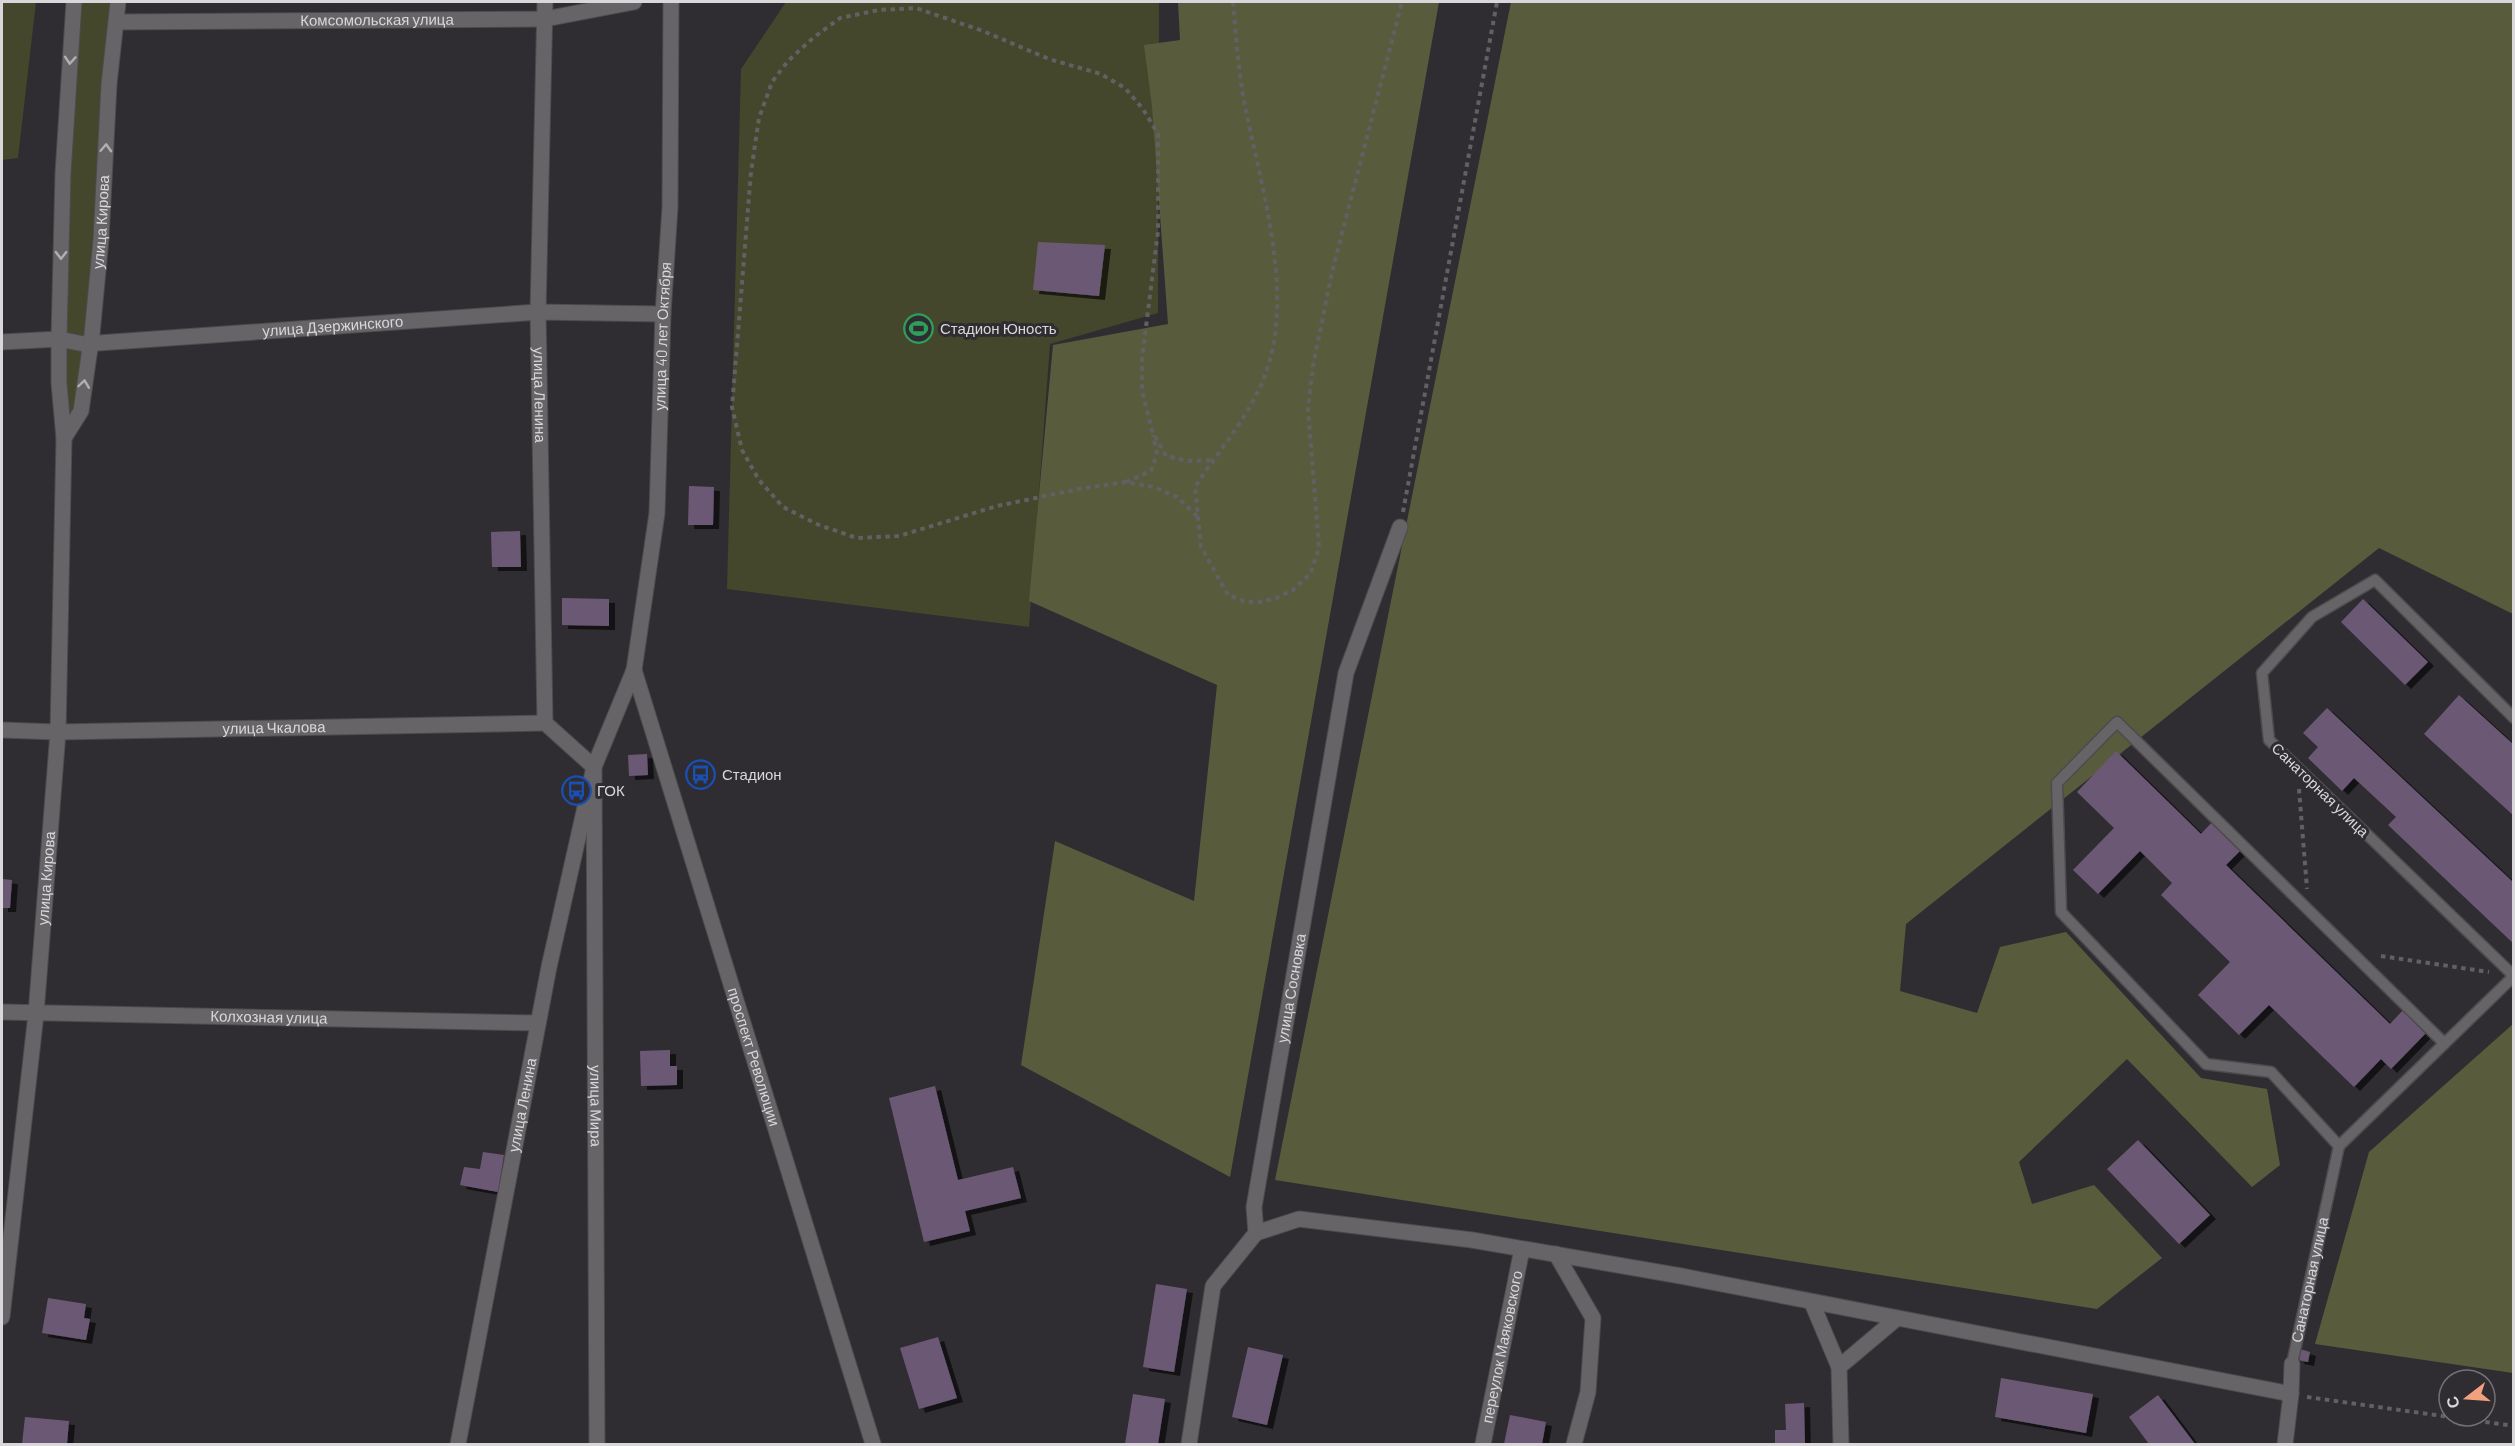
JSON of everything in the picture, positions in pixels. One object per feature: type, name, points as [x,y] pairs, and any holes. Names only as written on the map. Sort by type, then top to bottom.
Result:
[{"type":"street","name":"улица Кирова","points":[[2,1317],[36,1014],[58,732],[64,438],[59,383],[59,339],[63,174],[74,2]]},
{"type":"street","name":"улица Кирова","points":[[64,438],[81,411],[90,344],[101,239],[110,84],[118,2]]},
{"type":"street","name":"улица Ленина","points":[[545,2],[538,312],[545,723]]},
{"type":"street","name":"Комсомольская улица","points":[[117,22],[545,19],[634,2]]},
{"type":"street","name":"улица 40 лет Октября","points":[[634,670],[657,513],[663,314],[670,207],[671,2]]},
{"type":"street","name":"улица Дзержинского","points":[[2,342],[59,339],[90,344],[538,312],[663,314]]},
{"type":"street","name":"улица Сосновка","points":[[1256,1233],[1254,1207],[1346,673],[1400,527]]},
{"type":"street","name":"улица Ленина","points":[[458,1444],[538,1023],[594,767],[634,670]]},
{"type":"street","name":"проспект Революции","points":[[634,670],[873,1444]]},
{"type":"street","name":"улица Чкалова","points":[[2,730],[58,732],[545,723]]},
{"type":"street","points":[[545,723],[594,767]]},
{"type":"street","name":"улица Мира","points":[[594,767],[597,1444]]},
{"type":"street","name":"Колхозная улица","points":[[2,1012],[538,1023]]},
{"type":"street","points":[[1189,1444],[1214,1286],[1256,1233],[1299,1219],[1473,1240],[1556,1254],[2291,1394]]},
{"type":"street","name":"переулок Маяковского","points":[[1483,1444],[1522,1249]]},
{"type":"street","points":[[1556,1254],[1593,1318],[1588,1392],[1574,1444]]},
{"type":"street","points":[[1812,1303],[1839,1367],[1841,1444]]},
{"type":"street","points":[[1839,1367],[1896,1319]]},
{"type":"street","name":"Санаторная улица","points":[[2285,1444],[2292,1364]]},
{"type":"lane","name":"Санаторная улица","points":[[2514,718],[2375,580],[2312,616],[2262,673],[2269,740],[2514,975]]},
{"type":"lane","points":[[2444,1043],[2117,722],[2057,783],[2061,912],[2206,1065],[2271,1071],[2339,1146],[2514,975]]},
{"type":"lane","name":"Санаторная улица","points":[[2292,1364],[2339,1146]]},
{"type":"path","points":[[1233,2],[1244,97],[1278,274],[1275,334],[1265,376],[1240,421],[1195,487],[1201,547],[1228,595],[1246,602],[1276,598],[1293,590],[1310,574],[1319,548],[1308,408],[1313,366],[1332,272],[1402,2]]},
{"type":"path","points":[[1400,527],[1497,2]]},
{"type":"path","points":[[916,8],[983,31],[1049,58],[1101,74],[1125,88],[1143,109],[1158,134],[1158,231],[1142,359],[1142,390],[1152,431],[1157,454],[1151,471],[1125,482],[1008,503],[899,536],[857,538],[819,525],[783,507],[759,480],[742,450],[732,407],[751,172],[759,118],[772,81],[788,61],[840,18],[879,10],[916,8]]},
{"type":"path","points":[[1152,431],[1166,456],[1188,461],[1212,460]]},
{"type":"path","points":[[1125,482],[1154,487],[1177,497],[1197,516]]},
{"type":"path","points":[[2297,767],[2309,911]]},
{"type":"path","points":[[2381,956],[2514,975]]},
{"type":"path","points":[[2291,1394],[2514,1426]]},
{"type":"green space","points":[[2,2],[36,2],[18,158],[2,160]]},
{"type":"green space","points":[[81,2],[117,2],[96,245],[75,412],[67,419],[65,387],[67,202]]},
{"type":"green space","name":"Стадион Юность","points":[[786,2],[1159,2],[1158,313],[1050,344],[1029,627],[727,589],[741,69]]},
{"type":"green space","points":[[1178,2],[1439,2],[1230,1177],[1021,1065],[1055,841],[1194,901],[1217,685],[1029,601],[1053,345],[1168,324],[1152,106],[1144,45],[1180,40]]},
{"type":"green space","points":[[1511,2],[2513,2],[2513,614],[2379,548],[1906,924],[1900,991],[1977,1013],[2000,947],[2066,932],[2201,1078],[2267,1089],[2280,1165],[2252,1187],[2127,1059],[2019,1162],[2032,1204],[2094,1185],[2162,1258],[2097,1309],[1275,1180]]},
{"type":"green space","points":[[2513,1024],[2513,1373],[2497,1371],[2497,1368],[2479,1368],[2315,1344],[2369,1152]]},
{"type":"building","points":[[1038,242],[1105,245],[1099,296],[1033,290]]},
{"type":"building","points":[[689,486],[714,487],[713,525],[688,525]]},
{"type":"building","points":[[520,531],[521,567],[492,567],[491,532]]},
{"type":"building","points":[[562,598],[609,599],[609,626],[562,625]]},
{"type":"building","points":[[2363,599],[2428,662],[2405,685],[2341,622]]},
{"type":"building","points":[[2459,695],[2514,745],[2514,816],[2424,734]]},
{"type":"building","points":[[2327,708],[2514,883],[2514,944],[2388,825],[2396,817],[2354,778],[2342,791],[2308,758],[2318,747],[2303,733]]},
{"type":"building","points":[[2116,751],[2201,834],[2214,820],[2243,848],[2226,865],[2390,1024],[2403,1010],[2426,1033],[2391,1069],[2381,1059],[2354,1087],[2269,1005],[2239,1035],[2198,995],[2230,962],[2161,895],[2172,883],[2140,851],[2098,894],[2073,870],[2114,828],[2077,792]]},
{"type":"building","points":[[647,754],[648,775],[629,776],[628,755]]},
{"type":"building","points":[[2,879],[12,880],[10,908],[2,908]]},
{"type":"building","points":[[670,1050],[670,1066],[677,1066],[677,1085],[641,1086],[640,1051]]},
{"type":"building","points":[[935,1086],[958,1180],[1013,1167],[1021,1198],[965,1211],[970,1231],[924,1242],[889,1098]]},
{"type":"building","points":[[2138,1140],[2210,1215],[2179,1244],[2107,1169]]},
{"type":"building","points":[[483,1152],[504,1155],[498,1192],[460,1185],[464,1167],[480,1169]]},
{"type":"building","points":[[1156,1284],[1187,1289],[1174,1372],[1143,1367]]},
{"type":"building","points":[[48,1298],[86,1304],[84,1318],[90,1319],[86,1340],[42,1333]]},
{"type":"building","points":[[938,1337],[957,1398],[919,1409],[900,1348]]},
{"type":"building","points":[[1248,1347],[1283,1355],[1267,1425],[1232,1417]]},
{"type":"building","points":[[2300,1349],[2310,1352],[2308,1362],[2298,1360]]},
{"type":"building","points":[[2001,1378],[2093,1394],[2086,1433],[1995,1417]]},
{"type":"building","points":[[1133,1394],[1165,1399],[1158,1444],[1125,1444]]},
{"type":"building","points":[[2158,1395],[2195,1444],[2149,1444],[2129,1417]]},
{"type":"building","points":[[1804,1403],[1805,1444],[1775,1444],[1775,1430],[1786,1430],[1785,1404]]},
{"type":"building","points":[[1510,1415],[1546,1422],[1542,1444],[1504,1444]]},
{"type":"building","points":[[25,1417],[69,1421],[67,1444],[22,1444]]},
{"type":"place","name":"Стадион Юность","points":[[919,329]]},
{"type":"place","name":"Стадион","points":[[701,775]]},
{"type":"place","name":"ГОК","points":[[576,791]]}]
